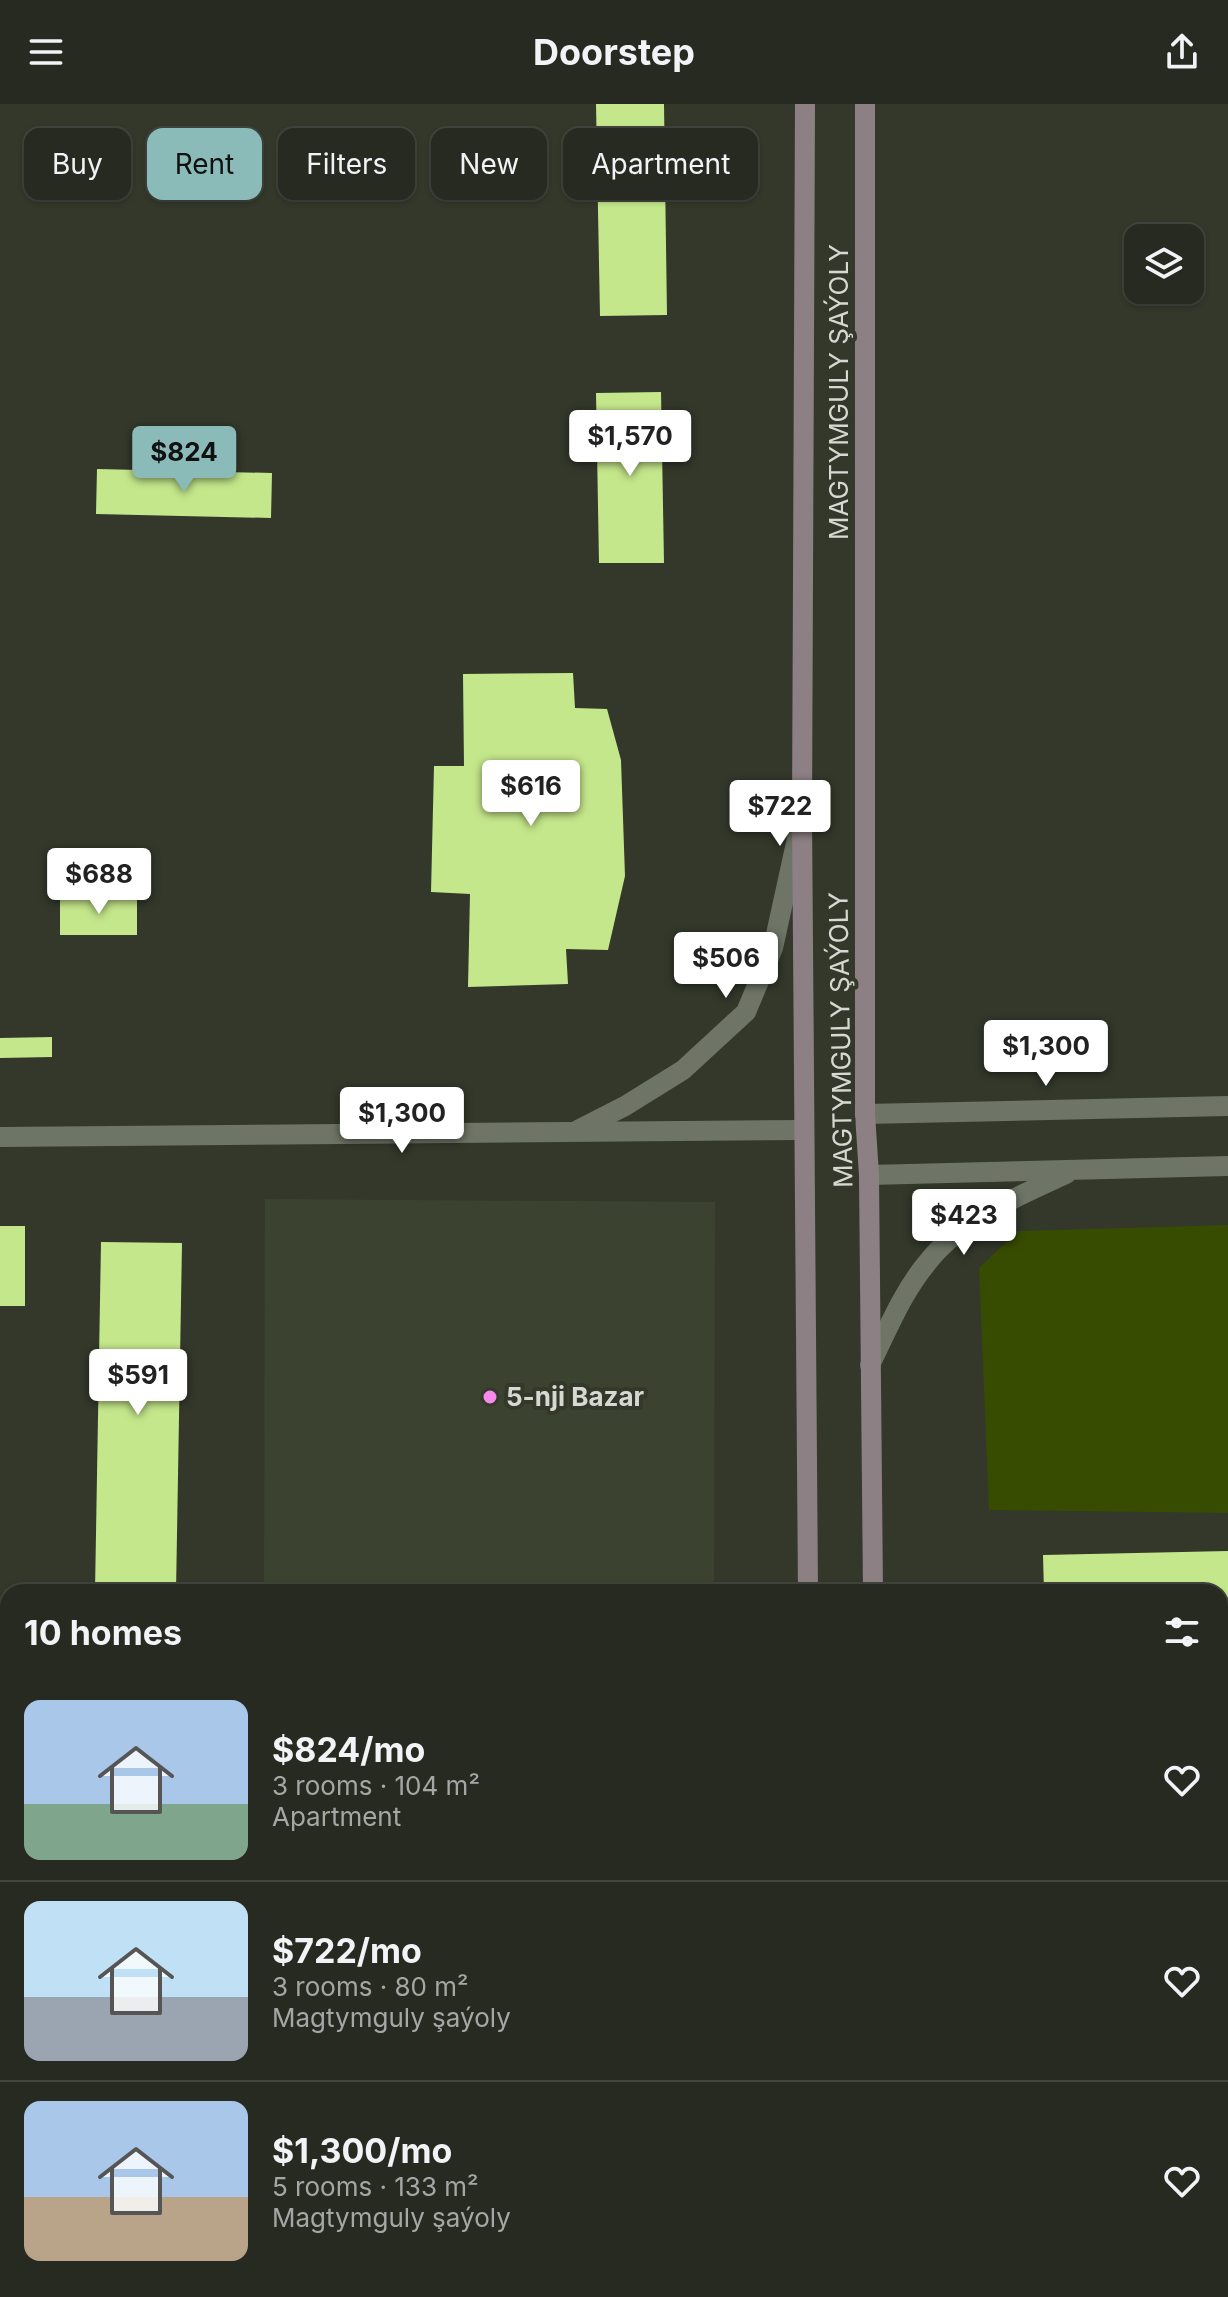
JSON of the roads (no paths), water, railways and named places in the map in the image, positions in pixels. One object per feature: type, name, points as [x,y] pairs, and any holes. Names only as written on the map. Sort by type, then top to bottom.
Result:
[{"type":"street","name":"MAGTYMGULY ŞAÝOLY","points":[[805,104],[802,815],[808,1584]]},
{"type":"street","name":"MAGTYMGULY ŞAÝOLY","points":[[865,104],[865,1114],[869,1175],[873,1584]]},
{"type":"street","points":[[574,1132],[625,1106],[683,1070],[746,1012],[773,948],[802,815]]},
{"type":"street","points":[[865,1114],[1228,1106]]},
{"type":"street","points":[[0,1137],[803,1130]]},
{"type":"street","points":[[869,1175],[1228,1166]]},
{"type":"street","points":[[870,1365],[895,1313],[927,1262],[967,1225],[1015,1198],[1076,1170]]},
{"type":"place","name":"5-nji Bazar","points":[[490,1397]]}]
